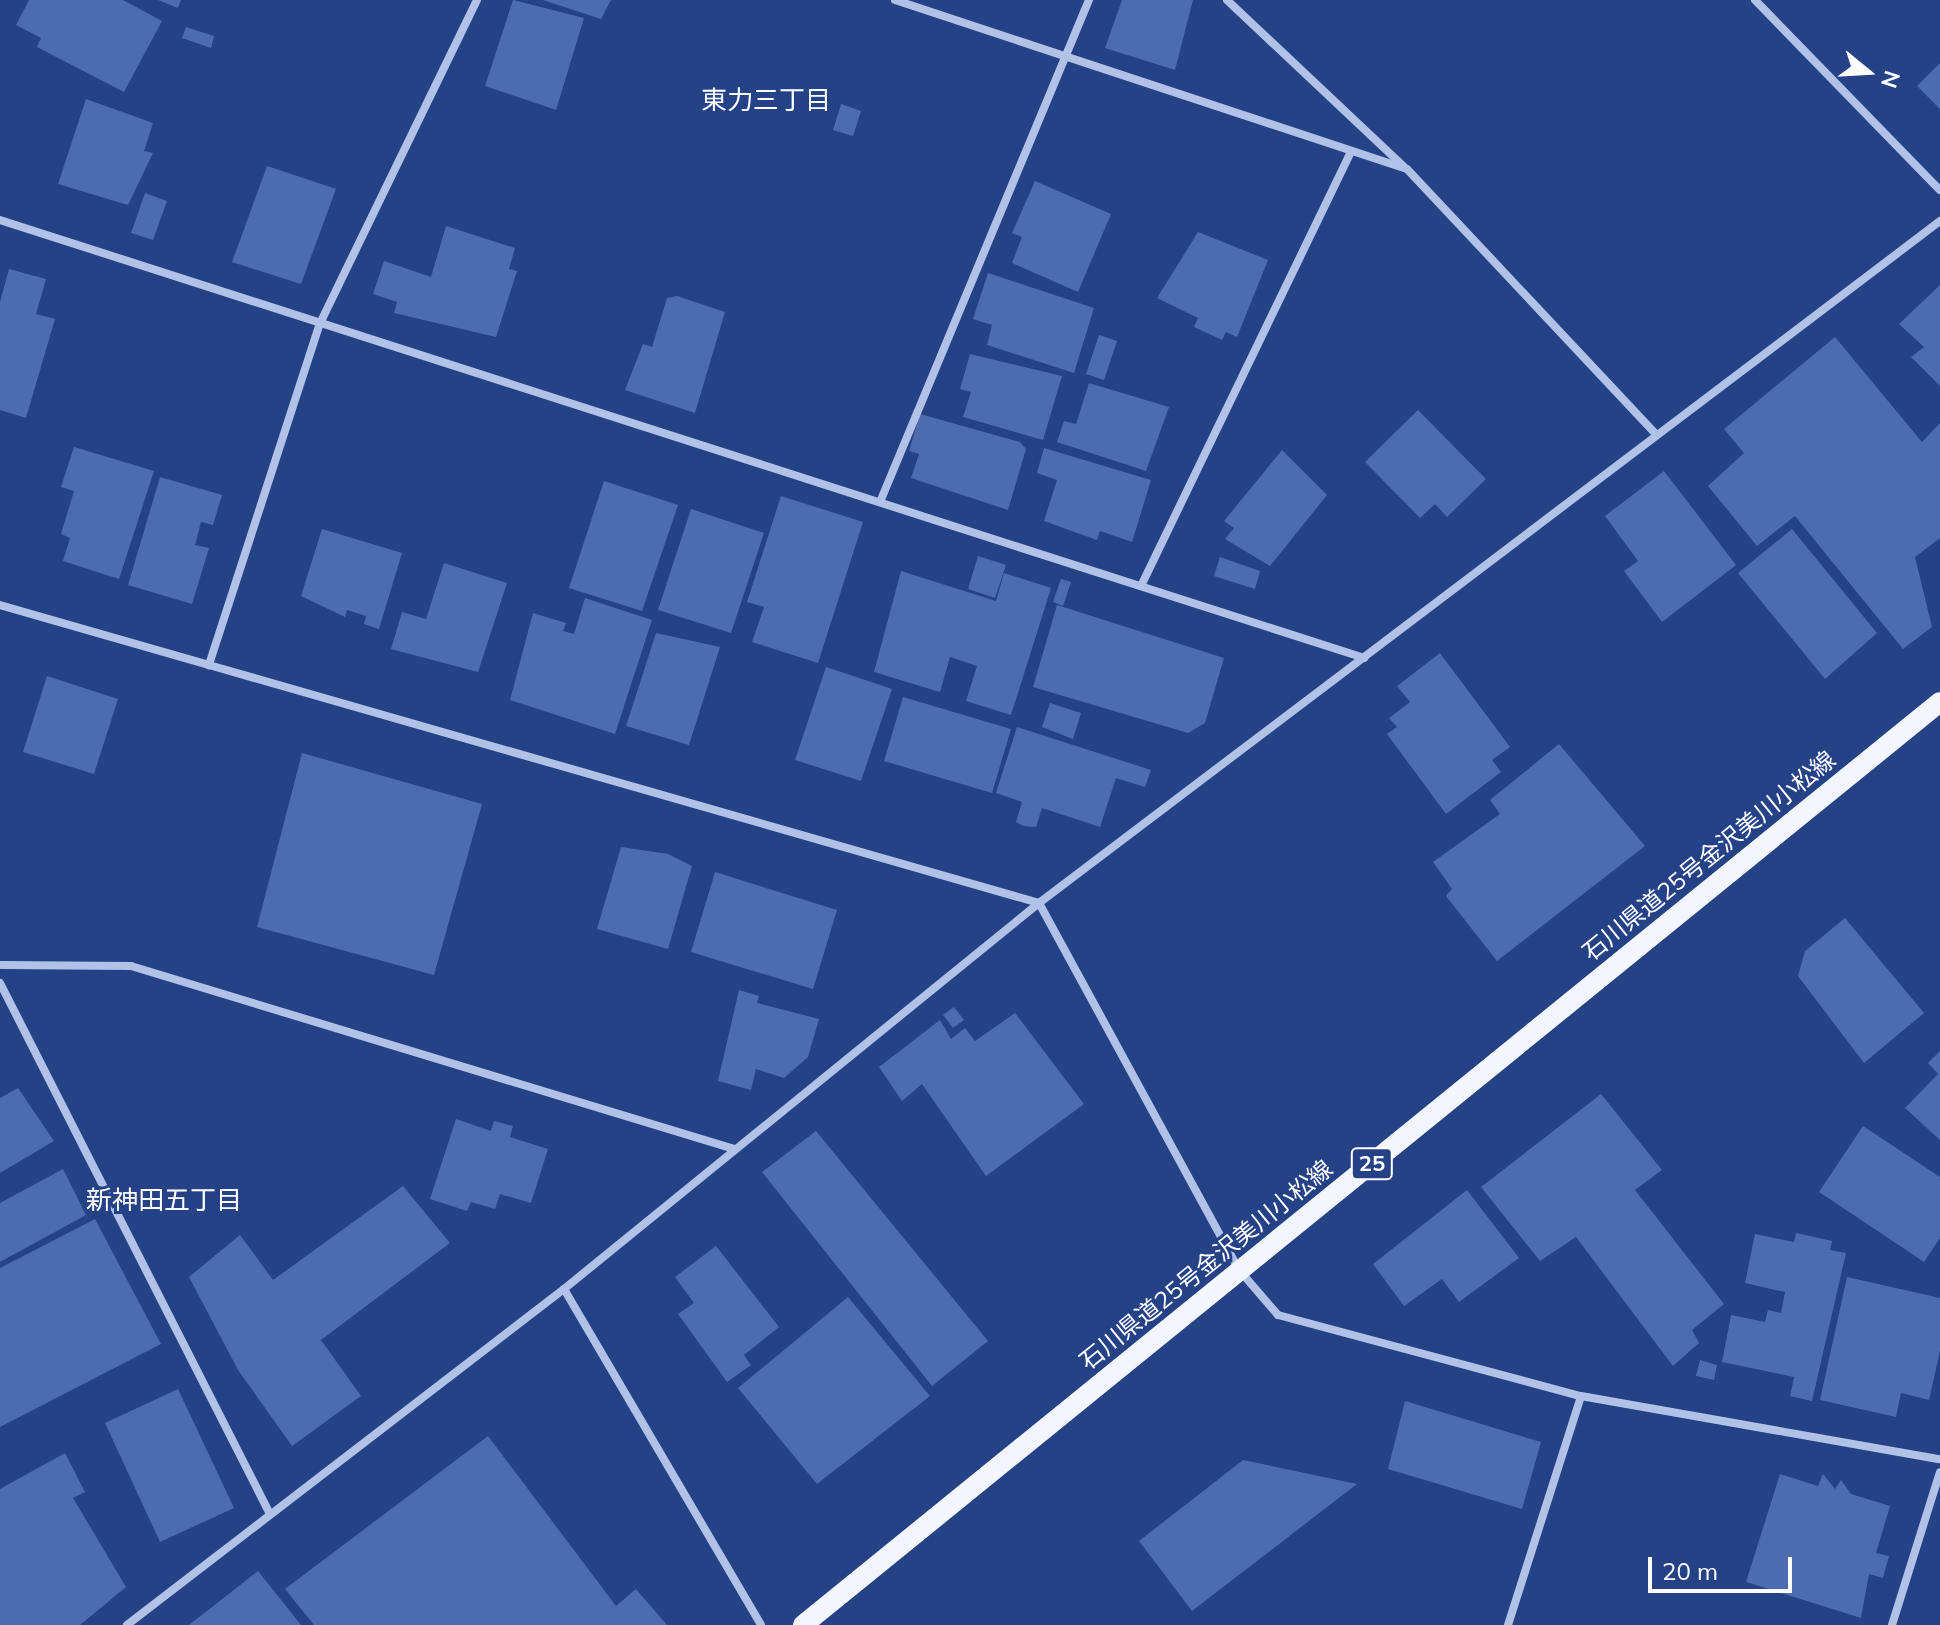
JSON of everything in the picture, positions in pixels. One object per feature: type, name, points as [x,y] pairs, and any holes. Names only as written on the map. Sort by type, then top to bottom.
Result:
[{"type":"main road","name":"石川県道25号金沢美川小松線","points":[[803,1625],[1940,702]]},
{"type":"street","points":[[209,665],[320,323],[477,0]]},
{"type":"street","points":[[895,0],[1407,169]]},
{"type":"street","points":[[880,502],[1062,55],[1089,0]]},
{"type":"street","points":[[1227,0],[1407,169],[1654,432]]},
{"type":"street","points":[[1755,0],[1940,190]]},
{"type":"street","points":[[1141,586],[1351,151]]},
{"type":"street","points":[[0,220],[1364,658]]},
{"type":"street","points":[[127,1625],[269,1512],[564,1289],[1039,903],[1364,658],[1654,432],[1940,221]]},
{"type":"street","points":[[0,605],[1039,903],[1240,1271],[1278,1315],[1581,1396],[1940,1459]]},
{"type":"street","points":[[0,965],[131,966],[734,1149]]},
{"type":"street","points":[[0,983],[269,1512]]},
{"type":"street","points":[[564,1289],[761,1625]]},
{"type":"street","points":[[1508,1625],[1581,1396]]},
{"type":"street","points":[[1892,1625],[1940,1472]]},
{"type":"building","points":[[29,0],[123,0],[162,21],[124,92],[37,47],[41,38],[16,25]]},
{"type":"building","points":[[158,0],[181,0],[178,8]]},
{"type":"building","points":[[513,0],[584,18],[556,110],[485,86]]},
{"type":"building","points":[[543,0],[611,0],[601,19]]},
{"type":"building","points":[[1122,0],[1193,0],[1175,70],[1105,48]]},
{"type":"building","points":[[186,27],[214,36],[211,48],[182,38]]},
{"type":"building","points":[[1940,63],[1940,109],[1917,86]]},
{"type":"building","points":[[86,99],[153,123],[144,151],[153,153],[128,205],[58,184]]},
{"type":"building","points":[[841,104],[861,111],[853,136],[833,130]]},
{"type":"building","points":[[267,166],[336,189],[301,284],[232,262]]},
{"type":"building","points":[[1035,181],[1111,214],[1078,292],[1012,263],[1022,237],[1012,233]]},
{"type":"building","points":[[145,193],[167,201],[153,240],[131,233]]},
{"type":"building","points":[[446,226],[515,248],[509,269],[517,271],[496,337],[394,313],[397,302],[373,294],[384,261],[431,277]]},
{"type":"building","points":[[1198,232],[1268,260],[1237,337],[1226,332],[1222,340],[1194,327],[1198,318],[1157,298]]},
{"type":"building","points":[[9,269],[46,279],[36,314],[55,319],[26,418],[0,410],[0,302]]},
{"type":"building","points":[[988,273],[1094,308],[1074,373],[987,345],[992,325],[973,319]]},
{"type":"building","points":[[1940,285],[1940,386],[1911,357],[1924,347],[1899,324]]},
{"type":"building","points":[[677,296],[725,312],[695,413],[625,390],[643,344],[652,347],[667,298]]},
{"type":"building","points":[[1099,335],[1117,341],[1104,380],[1086,374]]},
{"type":"building","points":[[1835,337],[1922,442],[1940,423],[1940,538],[1915,557],[1932,627],[1903,649],[1795,516],[1757,546],[1708,486],[1744,453],[1724,429]]},
{"type":"building","points":[[970,354],[1062,376],[1043,440],[963,417],[971,392],[960,389]]},
{"type":"building","points":[[1089,383],[1169,407],[1146,471],[1057,442],[1064,421],[1076,424]]},
{"type":"building","points":[[1418,410],[1486,479],[1447,517],[1435,504],[1420,518],[1365,462]]},
{"type":"building","points":[[920,414],[1020,442],[1026,449],[1008,510],[911,478],[919,454],[909,451]]},
{"type":"building","points":[[74,447],[154,471],[119,579],[63,561],[70,538],[61,534],[74,491],[61,487]]},
{"type":"building","points":[[1044,448],[1151,480],[1132,542],[1100,531],[1097,540],[1044,521],[1057,480],[1037,473]]},
{"type":"building","points":[[1282,450],[1327,495],[1270,566],[1225,539],[1234,528],[1224,521]]},
{"type":"building","points":[[1664,471],[1736,565],[1662,622],[1624,571],[1638,561],[1605,516]]},
{"type":"building","points":[[160,477],[222,495],[213,525],[201,522],[195,545],[209,548],[192,604],[128,585]]},
{"type":"building","points":[[604,481],[678,505],[642,611],[569,588]]},
{"type":"building","points":[[781,496],[863,522],[818,663],[752,642],[764,607],[747,602]]},
{"type":"building","points":[[691,509],[764,533],[731,633],[658,610]]},
{"type":"building","points":[[322,529],[402,553],[379,629],[364,624],[366,616],[347,610],[345,617],[301,596]]},
{"type":"building","points":[[1792,529],[1877,633],[1825,679],[1738,573]]},
{"type":"building","points":[[978,556],[1006,565],[995,598],[968,589]]},
{"type":"building","points":[[1220,557],[1260,571],[1255,589],[1214,576]]},
{"type":"building","points":[[444,563],[507,583],[478,672],[391,649],[402,612],[426,619]]},
{"type":"building","points":[[901,571],[996,601],[1004,573],[1051,588],[1011,715],[966,701],[977,666],[950,657],[940,692],[874,672]]},
{"type":"building","points":[[1061,579],[1071,582],[1063,606],[1053,602]]},
{"type":"building","points":[[585,598],[652,620],[615,734],[510,700],[533,613],[566,623],[563,631],[574,634]]},
{"type":"building","points":[[1057,605],[1224,658],[1205,723],[1188,733],[1033,687]]},
{"type":"building","points":[[656,633],[720,647],[689,745],[626,726]]},
{"type":"building","points":[[1440,653],[1510,747],[1492,760],[1501,772],[1446,814],[1387,734],[1397,727],[1389,718],[1410,702],[1397,686]]},
{"type":"building","points":[[826,667],[892,689],[861,781],[795,760]]},
{"type":"building","points":[[47,676],[118,699],[94,774],[23,752]]},
{"type":"building","points":[[903,697],[1011,729],[992,793],[884,761]]},
{"type":"building","points":[[1050,703],[1081,713],[1073,739],[1042,727]]},
{"type":"building","points":[[1017,727],[1151,770],[1145,787],[1116,778],[1100,827],[1042,808],[1036,827],[1023,826],[1016,822],[1022,802],[996,793]]},
{"type":"building","points":[[1559,744],[1645,846],[1497,961],[1446,896],[1452,889],[1433,862],[1500,814],[1490,800]]},
{"type":"building","points":[[302,753],[482,804],[434,975],[257,927]]},
{"type":"building","points":[[621,847],[668,854],[692,866],[668,949],[597,929]]},
{"type":"building","points":[[715,872],[837,910],[813,989],[691,952]]},
{"type":"building","points":[[1845,918],[1924,1013],[1864,1063],[1798,976],[1805,951]]},
{"type":"building","points":[[739,990],[759,996],[757,1003],[819,1019],[808,1057],[784,1078],[756,1069],[751,1090],[718,1081]]},
{"type":"building","points":[[954,1007],[964,1020],[953,1028],[943,1015]]},
{"type":"building","points":[[1015,1013],[1084,1104],[986,1176],[922,1084],[902,1101],[879,1067],[940,1020],[951,1039],[965,1028],[975,1041]]},
{"type":"building","points":[[1940,1051],[1940,1140],[1905,1108],[1938,1074],[1928,1063]]},
{"type":"building","points":[[18,1088],[54,1141],[0,1173],[0,1098]]},
{"type":"building","points":[[1601,1094],[1662,1170],[1635,1190],[1724,1304],[1692,1330],[1699,1343],[1673,1366],[1576,1237],[1540,1261],[1481,1187]]},
{"type":"building","points":[[456,1119],[491,1131],[494,1121],[513,1126],[510,1137],[548,1149],[531,1203],[500,1194],[495,1209],[471,1202],[467,1211],[430,1199]]},
{"type":"building","points":[[1863,1126],[1940,1177],[1940,1238],[1924,1262],[1819,1192]]},
{"type":"building","points":[[816,1131],[988,1341],[932,1386],[762,1172]]},
{"type":"building","points":[[63,1169],[86,1215],[0,1262],[0,1203]]},
{"type":"building","points":[[403,1186],[450,1243],[321,1340],[361,1396],[292,1446],[238,1370],[189,1277],[240,1235],[273,1280]]},
{"type":"building","points":[[1467,1190],[1519,1258],[1459,1302],[1442,1279],[1404,1306],[1373,1264]]},
{"type":"building","points":[[95,1219],[161,1344],[0,1427],[0,1268]]},
{"type":"building","points":[[1796,1233],[1832,1241],[1830,1250],[1846,1253],[1812,1401],[1790,1396],[1794,1377],[1722,1362],[1731,1315],[1765,1322],[1768,1310],[1781,1313],[1785,1292],[1745,1283],[1755,1234],[1794,1242]]},
{"type":"building","points":[[716,1246],[779,1327],[744,1355],[751,1365],[727,1382],[678,1314],[694,1303],[675,1277]]},
{"type":"building","points":[[1847,1277],[1940,1298],[1940,1351],[1929,1400],[1901,1393],[1896,1417],[1820,1400]]},
{"type":"building","points":[[848,1297],[930,1396],[817,1484],[738,1388]]},
{"type":"building","points":[[1700,1360],[1717,1365],[1714,1380],[1696,1376]]},
{"type":"building","points":[[178,1389],[234,1508],[160,1542],[105,1423]]},
{"type":"building","points":[[1405,1401],[1541,1442],[1522,1509],[1388,1469]]},
{"type":"building","points":[[488,1436],[616,1606],[636,1589],[667,1625],[314,1625],[285,1589]]},
{"type":"building","points":[[65,1453],[85,1492],[73,1498],[126,1587],[80,1625],[0,1625],[0,1489]]},
{"type":"building","points":[[1243,1460],[1357,1484],[1192,1611],[1139,1541]]},
{"type":"building","points":[[1780,1474],[1818,1486],[1823,1474],[1835,1489],[1841,1480],[1851,1494],[1890,1506],[1876,1553],[1889,1556],[1883,1578],[1869,1574],[1861,1618],[1746,1582]]},
{"type":"building","points":[[258,1571],[301,1625],[189,1625]]},
{"type":"district","name":"東力三丁目","points":[[766,100]]},
{"type":"district","name":"新神田五丁目","points":[[164,1200]]}]
